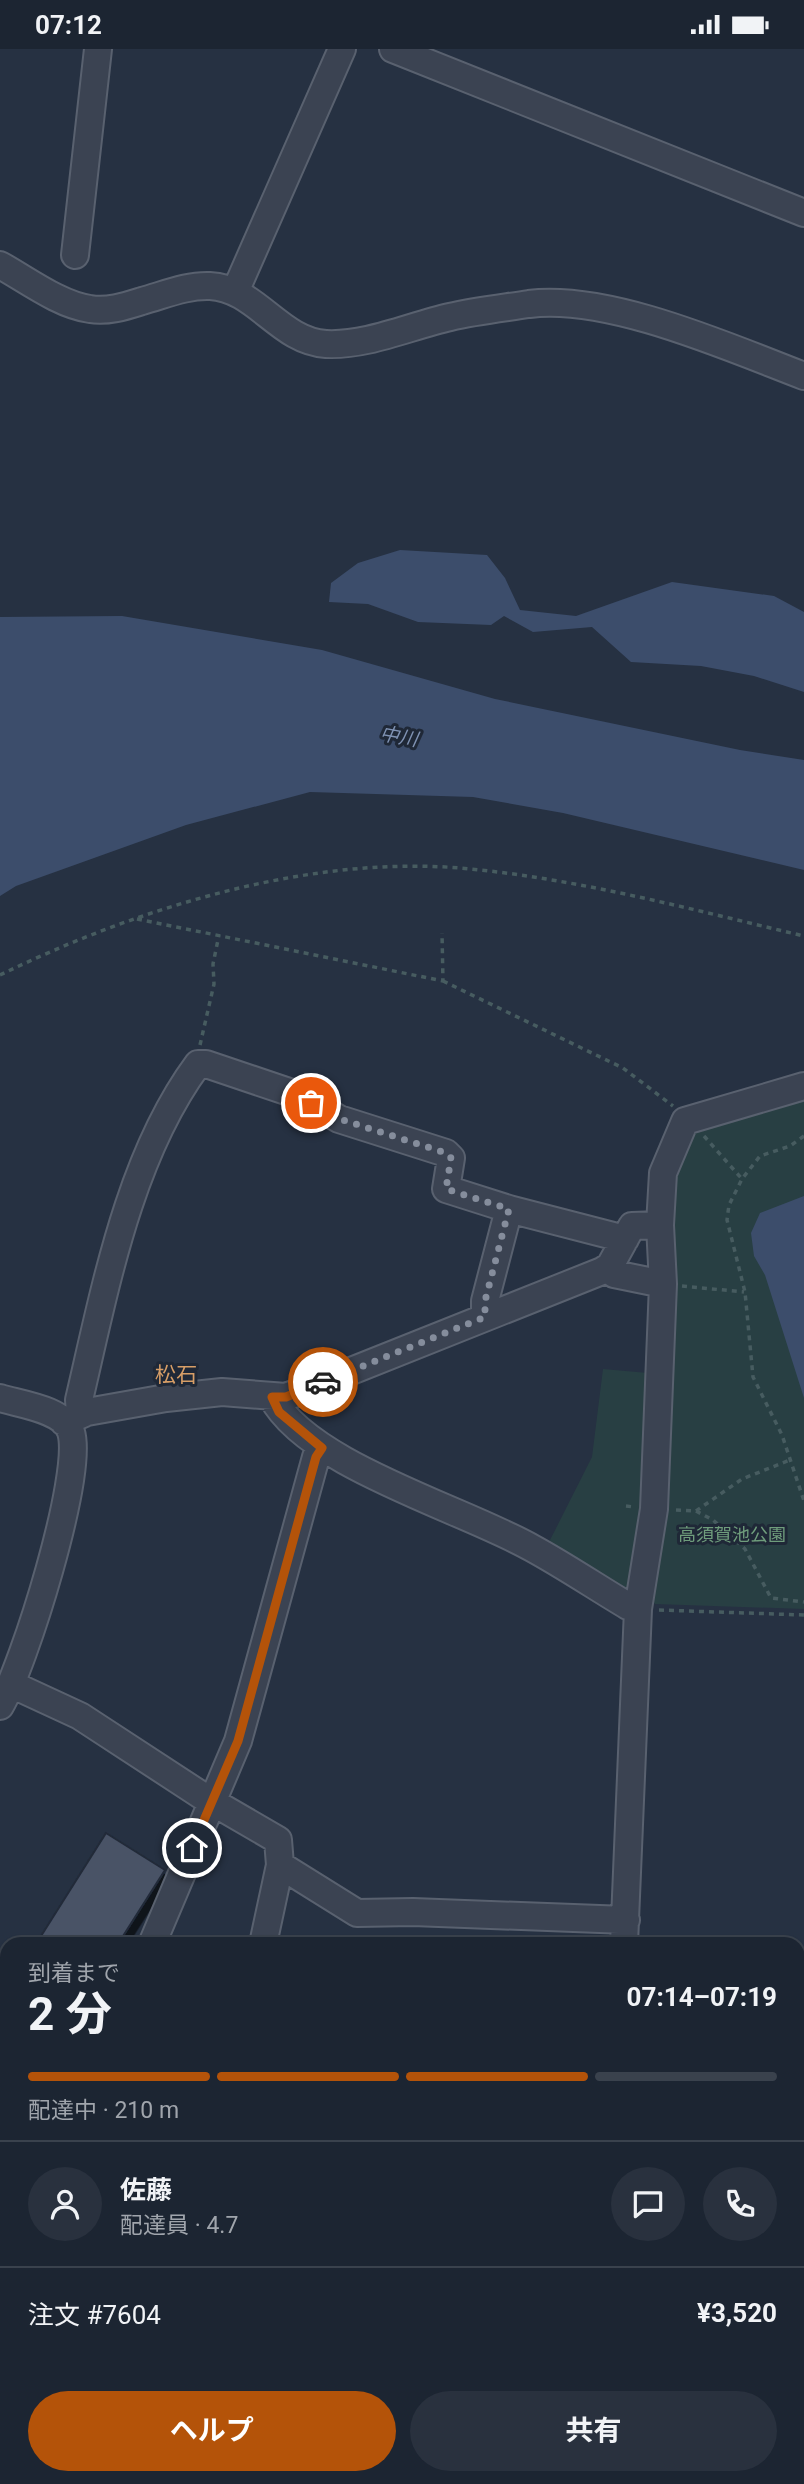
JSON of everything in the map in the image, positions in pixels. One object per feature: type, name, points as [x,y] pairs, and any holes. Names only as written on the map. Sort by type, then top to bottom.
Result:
[{"type":"street","points":[[75,255],[98,49]]},
{"type":"street","points":[[235,292],[342,49]]},
{"type":"street","points":[[393,49],[804,213]]},
{"type":"street","points":[[0,265],[65,300],[93,310],[119,308],[189,288],[210,286],[235,292],[284,329],[303,340],[323,344],[359,340],[452,316],[558,302],[618,312],[694,335],[804,376]]},
{"type":"street","points":[[265,1937],[280,1865],[278,1840],[80,1716],[6,1695],[61,1525],[72,1418],[79,1400],[129,1204],[172,1104],[198,1064],[206,1064],[299,1095],[340,1119],[446,1153],[451,1158],[446,1189],[509,1209],[625,1239]]},
{"type":"street","points":[[280,1865],[357,1913],[413,1912],[625,1932],[638,1609],[654,1509],[663,1284],[660,1225],[663,1174],[690,1124],[804,1086]]},
{"type":"street","points":[[485,1317],[485,1301],[509,1209]]},
{"type":"street","points":[[0,1398],[72,1418],[222,1392],[286,1397],[607,1268],[632,1226],[660,1225]]},
{"type":"street","points":[[607,1268],[614,1274],[663,1284]]},
{"type":"street","points":[[272,1397],[279,1412],[322,1448],[533,1548],[628,1606],[638,1609]]},
{"type":"street","points":[[155,1937],[238,1741],[316,1457],[322,1448]]},
{"type":"path","points":[[0,975],[68,943],[135,919],[222,894],[311,874],[410,866],[469,868],[534,876],[804,936]]},
{"type":"path","points":[[135,919],[443,981],[623,1068],[671,1103],[742,1179]]},
{"type":"path","points":[[442,933],[443,981]]},
{"type":"path","points":[[198,1064],[214,984],[213,964],[219,935]]},
{"type":"path","points":[[804,1136],[790,1146],[760,1156],[742,1179],[729,1205],[727,1220],[744,1292],[753,1377],[790,1460],[804,1501]]},
{"type":"path","points":[[663,1284],[744,1292]]},
{"type":"path","points":[[696,1511],[742,1479],[790,1460]]},
{"type":"path","points":[[674,1510],[696,1511],[713,1520],[745,1549],[771,1598],[804,1602]]},
{"type":"path","points":[[638,1609],[804,1615]]},
{"type":"green space","name":"高須賀池公園","points":[[804,1094],[804,1609],[655,1604],[649,1596],[669,1184],[697,1124]]},
{"type":"green space","name":"高須賀池公園","points":[[603,1369],[648,1373],[643,1524],[630,1590],[624,1597],[544,1552],[592,1457]]},
{"type":"water","points":[[400,550],[487,555],[505,578],[520,610],[576,616],[672,582],[774,596],[804,612],[804,692],[754,676],[701,666],[631,662],[592,627],[533,632],[504,616],[491,625],[418,622],[368,604],[329,602],[331,583],[358,563]]},
{"type":"water","name":"中川","points":[[122,616],[322,650],[495,699],[740,750],[804,760],[804,870],[563,813],[473,797],[310,792],[186,825],[16,886],[0,896],[0,617]]},
{"type":"water","points":[[804,1196],[804,1398],[765,1275],[754,1256],[751,1233],[760,1213]]},
{"type":"building","points":[[106,1833],[165,1870],[122,1937],[40,1937]]},
{"type":"way so far","points":[[311,1103],[340,1119],[446,1153],[451,1158],[446,1189],[509,1209],[485,1301],[485,1317],[323,1382]]},
{"type":"district","name":"松石","points":[[176,1375]]},
{"type":"route","points":[[192,1848],[238,1741],[316,1457],[322,1448],[279,1412],[272,1397],[286,1397],[323,1382]]}]
